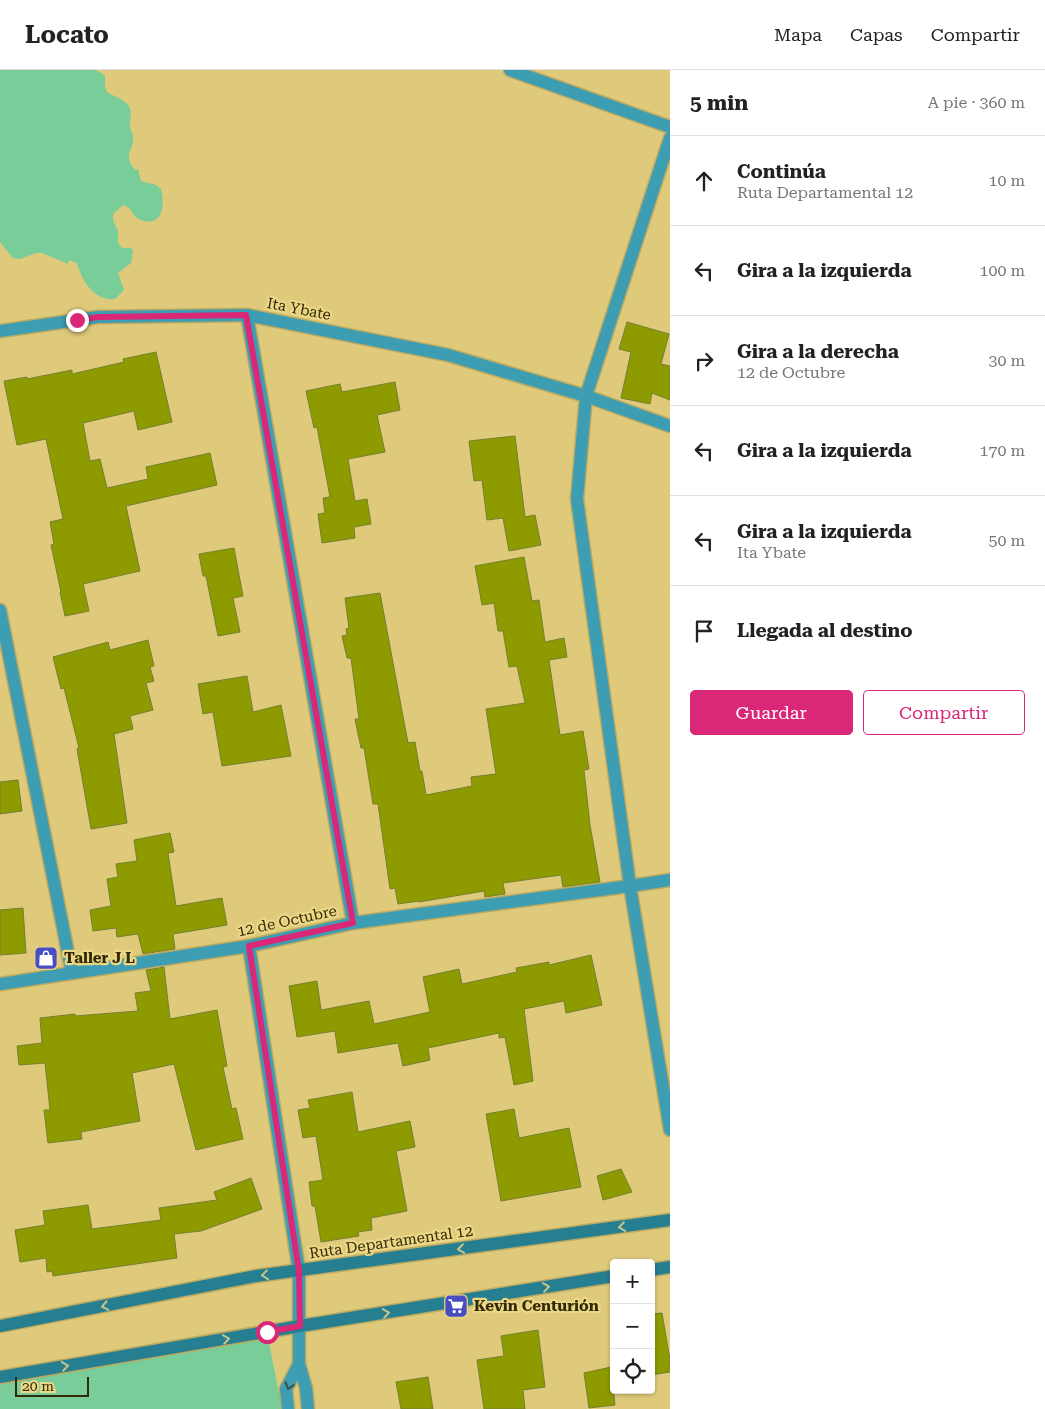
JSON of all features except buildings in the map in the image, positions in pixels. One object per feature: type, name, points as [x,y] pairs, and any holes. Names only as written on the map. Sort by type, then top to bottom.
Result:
[{"type":"main road","name":"Ruta Departamental 12","points":[[0,1326],[256,1276],[670,1220]]},
{"type":"main road","points":[[655,1269],[670,1267]]},
{"type":"main road","points":[[0,1377],[300,1326],[610,1277]]},
{"type":"street","points":[[510,70],[670,127]]},
{"type":"street","points":[[670,138],[586,396],[577,499],[630,886],[670,1130]]},
{"type":"street","points":[[246,315],[353,923]]},
{"type":"street","name":"Ita Ybate","points":[[0,331],[98,317],[246,315],[448,355],[586,396],[670,426]]},
{"type":"street","points":[[0,610],[72,973]]},
{"type":"street","name":"12 de Octubre","points":[[0,984],[249,946],[353,923],[670,880]]},
{"type":"street","points":[[249,946],[299,1271],[300,1326],[298,1364],[306,1388],[308,1409]]},
{"type":"street","points":[[288,1409],[286,1389],[298,1364]]},
{"type":"green space","points":[[0,70],[96,70],[105,76],[107,92],[125,102],[129,107],[133,142],[129,160],[135,170],[138,169],[141,181],[156,185],[161,189],[163,201],[161,213],[154,221],[148,222],[138,219],[123,205],[113,214],[113,220],[118,231],[118,243],[122,248],[131,248],[133,251],[131,263],[118,273],[124,290],[115,299],[101,297],[90,289],[77,263],[69,260],[68,264],[42,253],[36,253],[20,259],[13,258],[0,242]]},
{"type":"green space","points":[[267,1332],[282,1409],[0,1409],[0,1377]]},
{"type":"place","name":"Taller J L","points":[[46,958]]},
{"type":"place","name":"Kevin Centurión","points":[[456,1306]]},
{"type":"route","points":[[77,320],[98,317],[246,315],[353,923],[249,946],[299,1271],[300,1326],[267,1332]]}]
